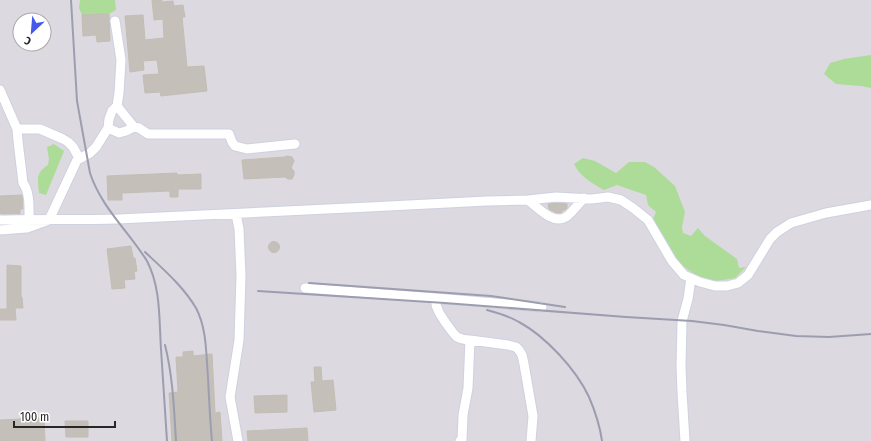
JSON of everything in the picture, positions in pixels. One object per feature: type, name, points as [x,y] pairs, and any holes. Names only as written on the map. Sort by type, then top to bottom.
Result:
[{"type":"lane","points":[[0,230],[27,228],[49,220],[77,160],[93,150],[108,128],[112,111],[117,106],[119,93],[121,60],[115,21]]},
{"type":"lane","points":[[0,90],[17,129],[23,183],[26,186],[28,196],[29,219]]},
{"type":"lane","points":[[117,106],[134,127]]},
{"type":"lane","points":[[108,128],[119,133],[134,127],[140,128],[148,134],[229,134],[235,146],[247,149],[295,144]]},
{"type":"lane","points":[[17,129],[40,129],[62,139],[68,142],[79,158]]},
{"type":"lane","points":[[0,220],[116,219],[528,200],[556,197],[592,199],[608,197],[620,200],[648,220],[672,261],[684,275],[700,282],[715,286],[727,286],[738,283],[748,275],[770,239],[777,232],[791,223],[871,205]]},
{"type":"lane","points":[[528,200],[551,218],[559,219],[566,217],[584,198]]},
{"type":"lane","points":[[236,214],[239,229],[241,276],[240,340],[230,397],[238,441]]},
{"type":"lane","points":[[685,441],[681,385],[682,320],[688,299],[691,278]]},
{"type":"lane","points":[[305,288],[542,307]]},
{"type":"lane","points":[[436,298],[435,302],[437,309],[457,337],[463,340],[508,345],[516,347],[519,350],[524,364],[533,416],[531,441]]},
{"type":"lane","points":[[460,441],[462,440],[463,415],[468,388],[470,340]]},
{"type":"shaded area","points":[[0,0],[871,0],[871,441],[0,441]]},
{"type":"green space","points":[[80,0],[115,0],[116,10],[109,14],[82,15],[79,8]]},
{"type":"green space","points":[[871,55],[871,88],[836,84],[824,74],[830,63],[844,59]]},
{"type":"green space","points":[[54,144],[64,151],[46,195],[39,193],[38,177],[41,171],[48,165],[49,159],[47,147]]},
{"type":"green space","points":[[583,158],[595,161],[616,173],[629,162],[645,162],[654,167],[675,186],[685,212],[682,227],[683,233],[691,236],[698,228],[705,236],[737,259],[739,268],[746,267],[735,278],[717,281],[697,276],[680,264],[653,219],[656,212],[648,205],[646,195],[617,185],[604,190],[595,185],[580,173],[574,164]]},
{"type":"building","points":[[152,0],[162,0],[162,2],[173,1],[174,6],[183,5],[185,17],[182,17],[187,67],[204,66],[207,91],[161,96],[160,92],[145,93],[143,75],[159,74],[157,60],[143,61],[144,70],[130,72],[125,16],[143,15],[145,40],[164,38],[163,19],[154,20]]},
{"type":"building","points":[[109,14],[110,41],[97,42],[96,35],[83,36],[82,15]]},
{"type":"building","points":[[287,156],[292,157],[294,161],[291,168],[294,171],[292,179],[285,177],[244,179],[242,160]]},
{"type":"building","points":[[177,173],[177,175],[201,174],[201,189],[178,189],[178,197],[170,197],[170,191],[122,193],[122,200],[108,200],[107,176]]},
{"type":"building","points":[[22,195],[23,209],[20,209],[20,214],[1,214],[0,196]]},
{"type":"building","points":[[548,204],[567,204],[567,208],[562,210],[560,213],[549,209]]},
{"type":"building","points":[[274,241],[278,243],[280,247],[278,251],[274,253],[270,251],[268,247],[270,243]]},
{"type":"building","points":[[131,246],[137,271],[134,272],[135,279],[124,280],[125,288],[112,289],[107,249]]},
{"type":"building","points":[[7,265],[21,266],[21,297],[23,308],[15,308],[16,320],[0,320],[0,309],[7,309]]},
{"type":"building","points":[[193,351],[193,356],[212,354],[215,413],[220,412],[222,441],[172,441],[169,393],[178,392],[176,357],[183,357],[183,352]]},
{"type":"building","points":[[314,367],[321,367],[322,381],[333,380],[336,410],[314,412],[311,382],[315,382]]},
{"type":"building","points":[[287,395],[287,412],[255,413],[254,396]]},
{"type":"building","points":[[44,418],[45,441],[0,441],[0,420]]},
{"type":"building","points":[[65,421],[88,421],[88,437],[66,437]]},
{"type":"building","points":[[307,428],[308,441],[248,441],[247,431]]},
{"type":"railway","points":[[71,0],[77,101],[90,173],[108,208],[147,261],[155,282],[159,315],[167,441]]},
{"type":"railway","points":[[145,252],[179,285],[191,300],[200,316],[205,342],[212,441]]},
{"type":"railway","points":[[309,283],[491,296],[565,307]]},
{"type":"railway","points":[[258,291],[692,321],[796,336],[829,337],[871,334]]},
{"type":"railway","points":[[487,310],[511,318],[529,328],[559,354],[576,375],[589,397],[597,419],[602,441]]},
{"type":"railway","points":[[165,345],[174,405],[176,441]]}]
